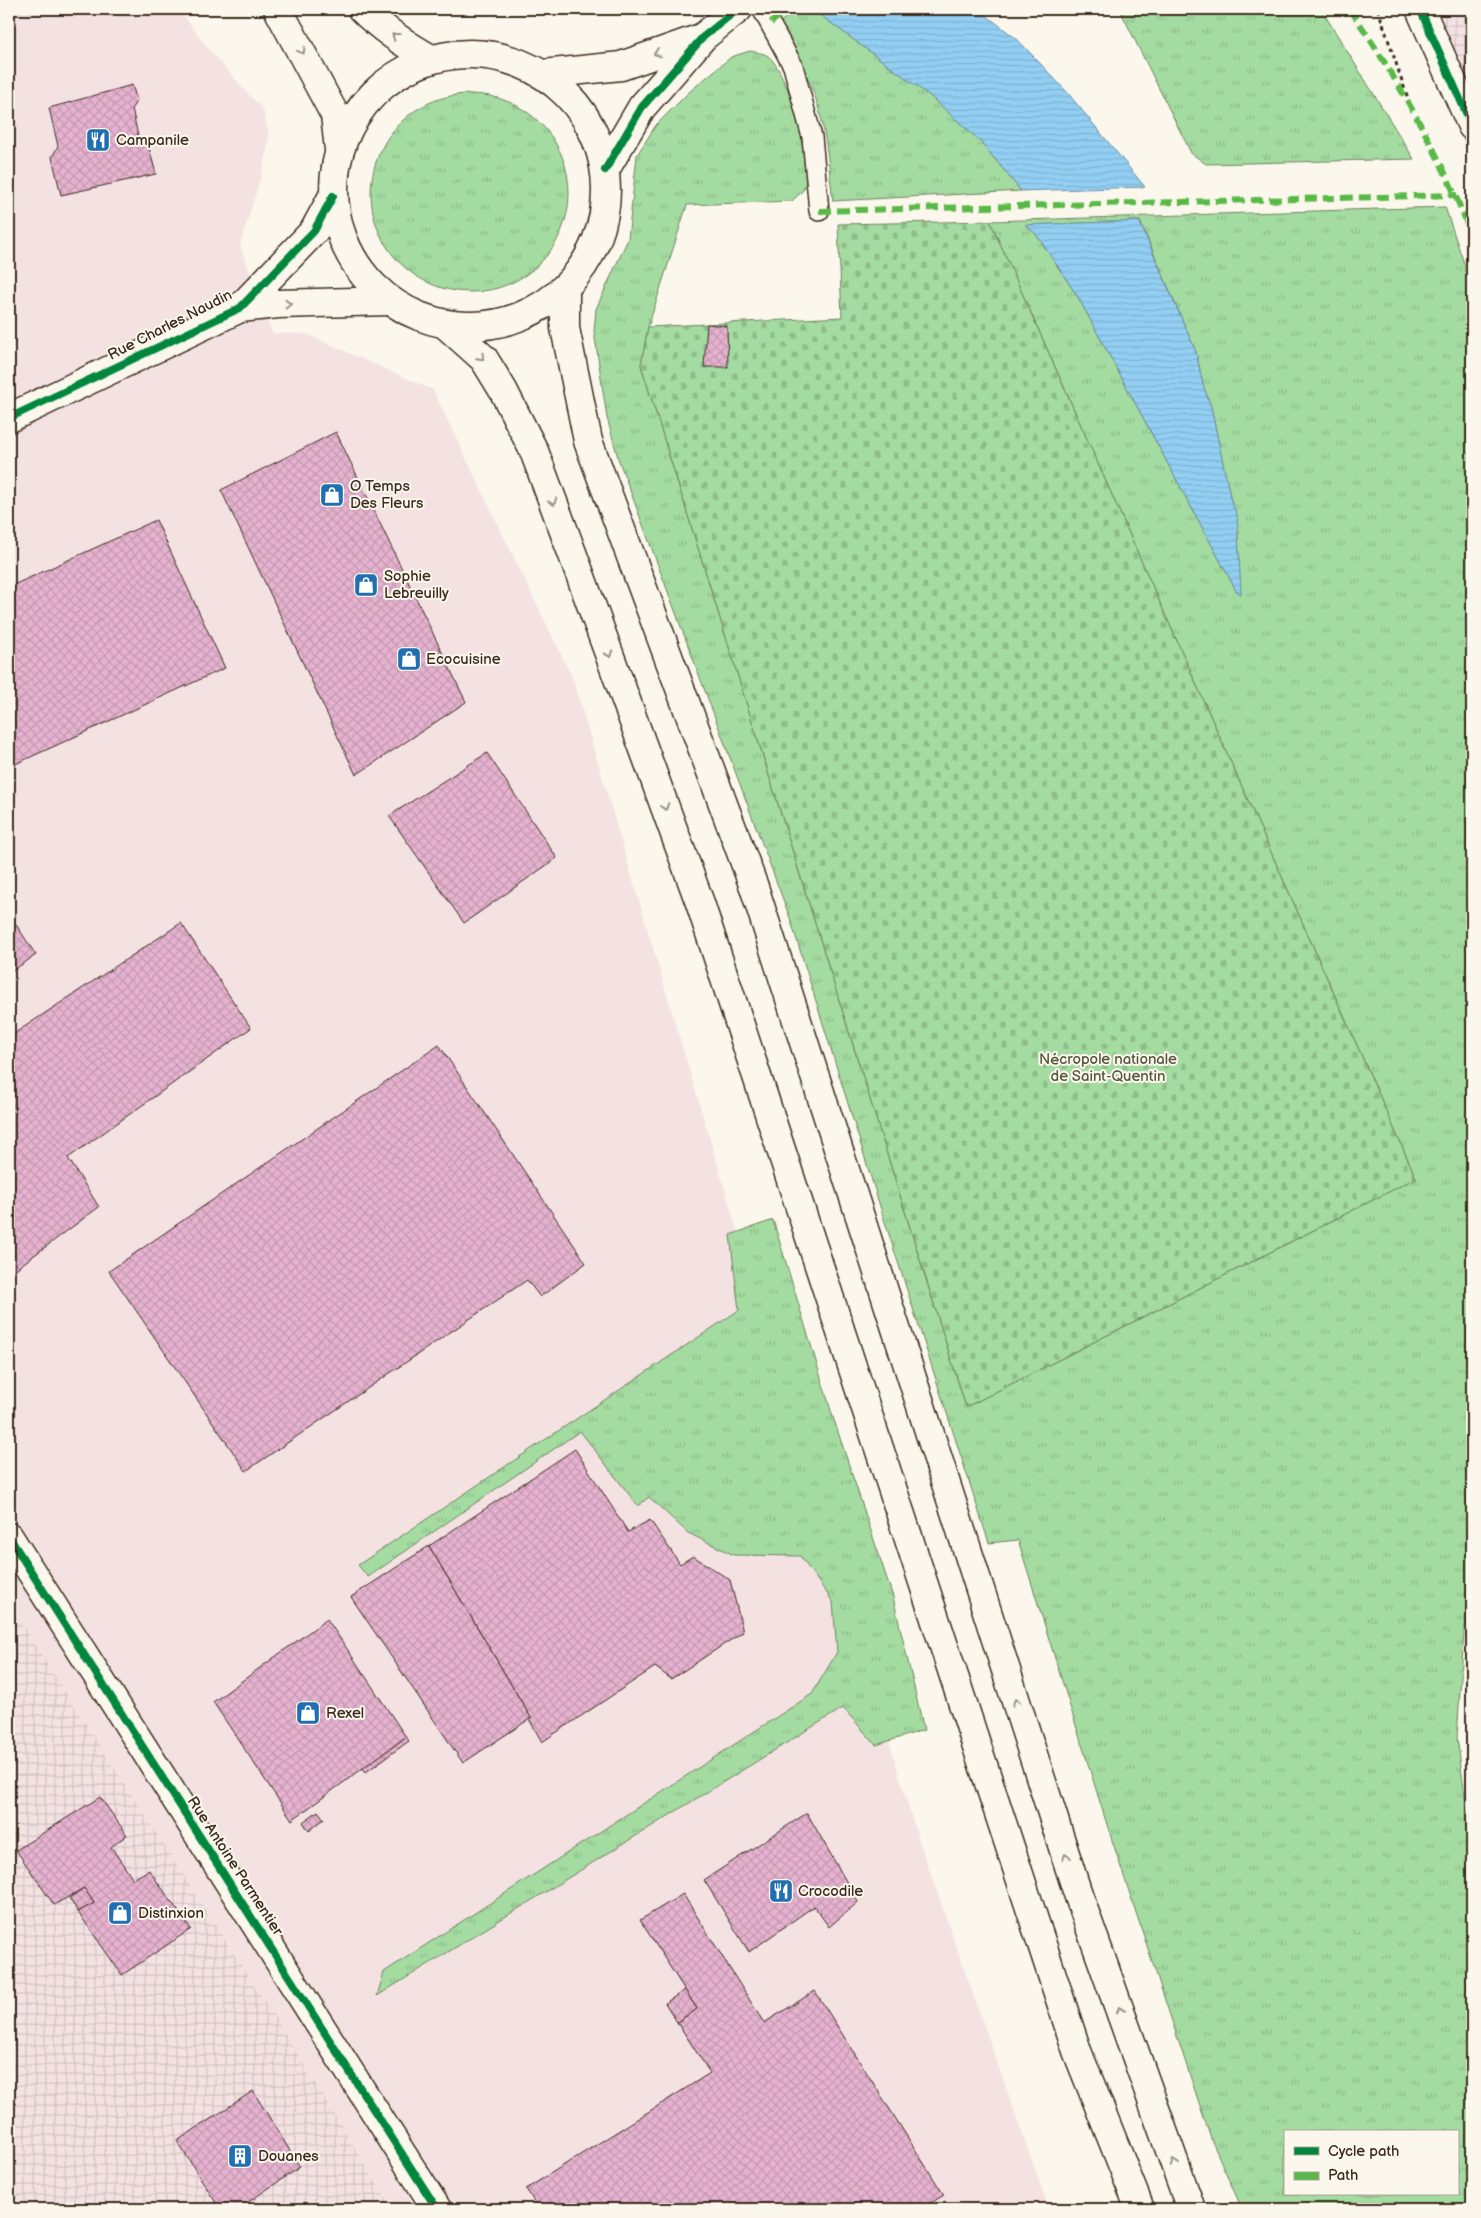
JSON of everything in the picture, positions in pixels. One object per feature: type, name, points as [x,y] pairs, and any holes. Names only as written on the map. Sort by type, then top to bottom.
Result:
[{"type":"main road","points":[[278,9],[335,115],[339,149]]},
{"type":"main road","points":[[362,9],[372,19],[410,47],[431,59]]},
{"type":"main road","points":[[605,170],[642,107],[703,37],[738,9]]},
{"type":"main road","points":[[1420,9],[1472,126]]},
{"type":"main road","points":[[543,74],[621,66],[703,37]]},
{"type":"main road","points":[[459,54],[488,54],[516,62],[543,74],[572,100],[594,133],[605,170],[606,202],[599,234],[585,263],[565,288],[544,304],[521,316],[480,325],[445,324],[416,315],[390,301],[361,272],[341,236],[333,196],[334,172],[339,149],[353,118],[373,92],[400,72],[431,59],[459,54]]},
{"type":"main road","name":"Rue Charles Naudin","points":[[240,308],[314,231],[333,196]]},
{"type":"main road","points":[[565,288],[565,328],[588,441],[754,887],[1074,1881],[1191,2209]]},
{"type":"main road","name":"Rue Charles Naudin","points":[[9,418],[240,308],[278,304],[390,301]]},
{"type":"main road","points":[[445,324],[484,359],[503,390],[534,451],[577,566],[700,903],[1074,2042],[1100,2114],[1140,2209]]},
{"type":"main road","name":"Rue Antoine Parmentier","points":[[9,1537],[437,2209]]},
{"type":"lane","points":[[762,9],[793,66],[812,137],[819,211]]},
{"type":"path","points":[[1378,9],[1410,105]]},
{"type":"shaded area","points":[[9,9],[179,9],[210,51],[263,110],[269,135],[264,166],[240,245],[272,333],[306,334],[433,390],[573,679],[917,1835],[1049,2209],[378,2209],[9,1616]]},
{"type":"shaded area","points":[[1405,9],[1472,9],[1472,162]]},
{"type":"shaded area","points":[[9,1605],[283,2030],[392,2209],[9,2209]]},
{"type":"green space","points":[[798,9],[812,9],[930,96],[981,142],[1021,191],[833,201],[826,142],[815,95],[780,22]]},
{"type":"green space","points":[[1117,9],[1321,9],[1414,159],[1206,164],[1191,153],[1121,12]]},
{"type":"green space","points":[[750,51],[768,56],[776,65],[784,80],[798,121],[806,163],[806,179],[803,190],[792,201],[687,205],[648,327],[641,365],[966,1407],[1416,1178],[990,221],[1445,207],[1472,287],[1472,1599],[1464,1632],[1457,1737],[1472,1848],[1472,2209],[1242,2209],[1211,2139],[1109,1831],[1018,1540],[989,1543],[884,1219],[790,918],[619,461],[607,418],[594,331],[596,309],[628,239],[637,155],[656,125],[689,92],[731,57]],"holes":[[[1140,221],[1196,352],[1203,385],[1211,407],[1236,522],[1239,558],[1237,592],[1078,297],[1036,234],[1026,225]]]},
{"type":"green space","points":[[470,94],[499,98],[517,106],[540,123],[557,146],[565,164],[569,193],[565,222],[557,240],[540,263],[517,280],[499,288],[470,292],[441,288],[423,280],[400,263],[383,240],[375,222],[371,193],[375,164],[383,146],[400,123],[423,106],[441,98]]},
{"type":"green space","name":"Nécropole nationale de Saint-Quentin","points":[[990,221],[1416,1178],[966,1407],[641,365],[648,327],[842,317],[838,224]]},
{"type":"green space","points":[[773,1220],[832,1414],[893,1597],[924,1730],[876,1745],[843,1708],[377,1996],[384,1972],[812,1694],[837,1652],[833,1602],[800,1556],[734,1555],[688,1533],[649,1497],[638,1506],[580,1431],[368,1577],[358,1565],[739,1310],[730,1235]]},
{"type":"water","points":[[812,9],[978,9],[1017,39],[1067,92],[1145,187],[1021,191],[981,142],[930,96]]},
{"type":"water","points":[[1139,221],[1196,352],[1203,385],[1211,407],[1231,501],[1237,515],[1241,594],[1237,592],[1078,297],[1036,234],[1025,225]]},
{"type":"building","name":"Campanile","points":[[132,85],[137,100],[132,108],[139,141],[147,140],[156,174],[61,195],[52,157],[58,146],[49,108]]},
{"type":"building","points":[[707,324],[727,326],[728,367],[704,367]]},
{"type":"building","points":[[336,432],[466,702],[356,775],[221,490]]},
{"type":"building","points":[[156,520],[225,668],[9,767],[9,587]]},
{"type":"building","points":[[487,753],[557,858],[464,923],[389,816]]},
{"type":"building","points":[[9,914],[36,955],[9,973]]},
{"type":"building","points":[[181,923],[251,1028],[68,1158],[99,1207],[9,1274],[9,1037]]},
{"type":"building","points":[[439,1045],[586,1263],[540,1297],[527,1280],[246,1471],[109,1271]]},
{"type":"building","points":[[575,1449],[628,1532],[650,1520],[680,1564],[693,1556],[730,1580],[743,1632],[671,1679],[655,1667],[542,1742],[529,1719],[531,1718],[429,1546]]},
{"type":"building","points":[[429,1546],[531,1718],[463,1763],[351,1597]]},
{"type":"building","points":[[327,1619],[406,1737],[292,1820],[213,1702]]},
{"type":"building","points":[[406,1737],[409,1741],[366,1772],[363,1768]]},
{"type":"building","points":[[100,1797],[127,1835],[111,1847],[133,1879],[149,1870],[191,1929],[122,1975],[78,1912],[94,1903],[84,1888],[54,1905],[16,1850]]},
{"type":"building","points":[[318,1811],[324,1819],[309,1831],[303,1822]]},
{"type":"building","name":"Crocodile","points":[[807,1813],[858,1902],[829,1927],[814,1906],[749,1952],[704,1880]]},
{"type":"building","points":[[84,1888],[94,1903],[78,1912],[69,1898]]},
{"type":"building","points":[[683,1894],[764,2023],[815,1991],[944,2195],[921,2209],[539,2209],[526,2189],[710,2073],[677,2022],[697,2009],[640,1920]]},
{"type":"building","points":[[685,1990],[697,2009],[677,2022],[665,2003]]},
{"type":"building","name":"Douanes","points":[[253,2091],[300,2167],[238,2209],[220,2209],[177,2141]]},
{"type":"marked path","points":[[771,23],[786,9]]},
{"type":"marked path","points":[[1350,9],[1385,62],[1418,120],[1448,178],[1472,237]]},
{"type":"marked path","points":[[819,211],[1457,195]]},
{"type":"cycle path","points":[[605,170],[642,107],[703,37],[738,9]]},
{"type":"cycle path","points":[[1420,9],[1472,126]]},
{"type":"cycle path","points":[[9,418],[240,308],[314,231],[333,196]]},
{"type":"cycle path","points":[[9,1537],[437,2209]]},
{"type":"place","name":"Campanile","points":[[98,140]]},
{"type":"place","name":"O Temps Des Fleurs","points":[[332,495]]},
{"type":"place","name":"Sophie Lebreuilly","points":[[366,585]]},
{"type":"place","name":"Ecocuisine","points":[[409,659]]},
{"type":"place","name":"Rexel","points":[[308,1713]]},
{"type":"place","name":"Crocodile","points":[[781,1891]]},
{"type":"place","name":"Distinxion","points":[[120,1913]]},
{"type":"place","name":"Douanes","points":[[240,2156]]}]
